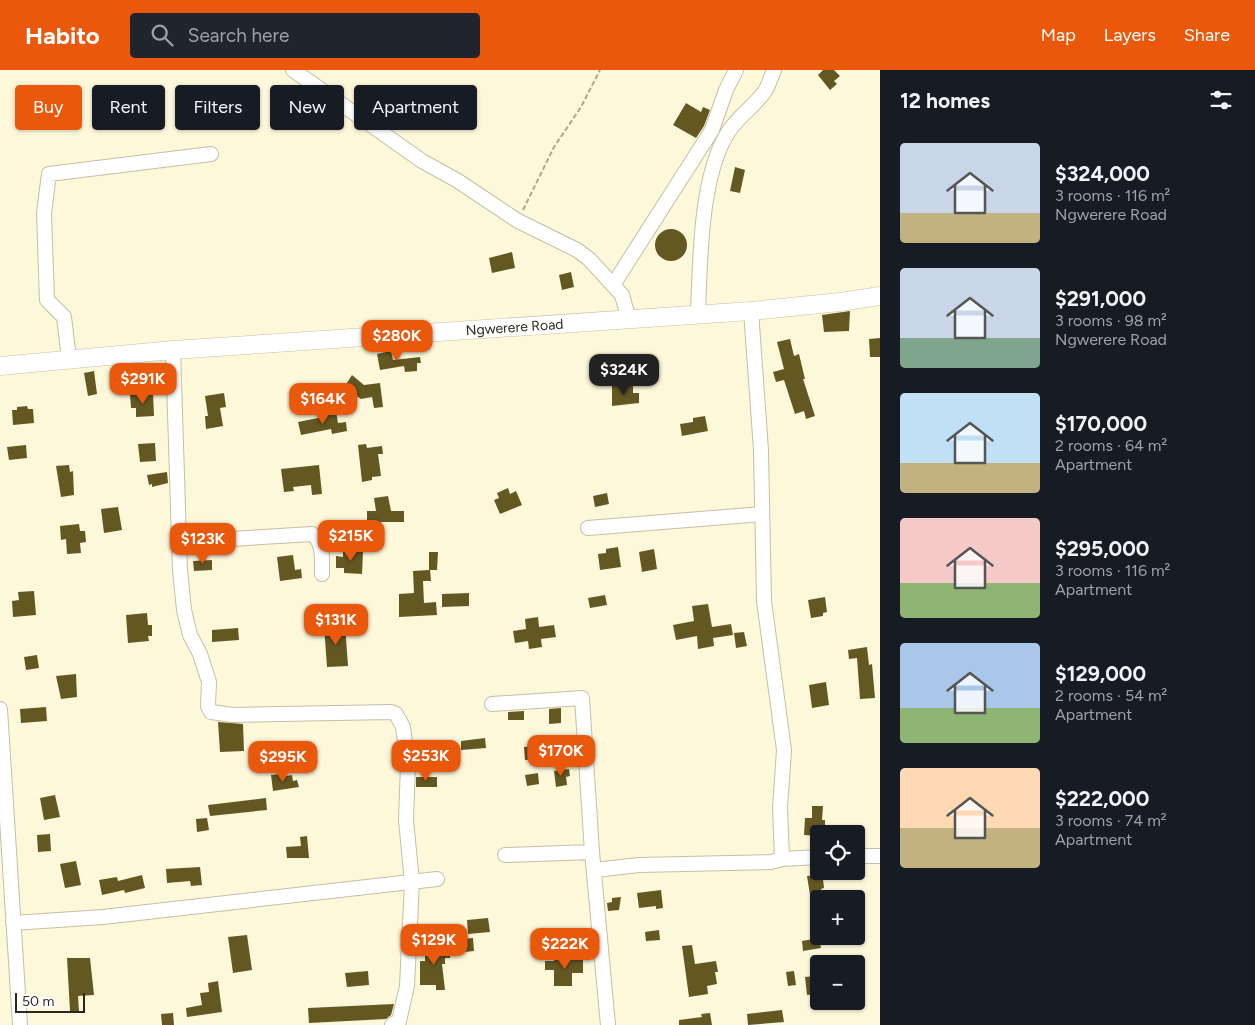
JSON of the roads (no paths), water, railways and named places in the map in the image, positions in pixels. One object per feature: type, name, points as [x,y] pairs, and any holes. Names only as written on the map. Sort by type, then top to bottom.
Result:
[{"type":"main road","name":"Ngwerere Road","points":[[0,366],[173,350],[751,311],[880,296]]},
{"type":"street","points":[[293,70],[422,161],[458,181],[518,221],[577,250],[589,259],[625,301],[629,320]]},
{"type":"street","points":[[613,285],[712,130],[726,90],[736,70]]},
{"type":"street","points":[[698,314],[706,204],[715,164],[726,134],[741,114],[765,91],[774,70]]},
{"type":"street","points":[[69,359],[64,317],[48,300],[44,213],[49,174],[211,154]]},
{"type":"street","points":[[751,311],[761,450],[764,601],[784,750],[780,808],[782,859]]},
{"type":"street","points":[[173,350],[179,546],[184,610],[190,635],[200,654],[209,682],[208,706],[211,712],[233,715],[347,712],[396,714],[404,727],[408,764],[406,820],[412,882],[407,986],[399,1021],[392,1025]]},
{"type":"street","points":[[588,528],[762,514]]},
{"type":"street","points":[[179,546],[181,542],[312,534],[318,538],[321,546],[322,574]]},
{"type":"street","points":[[492,704],[582,698],[592,852],[608,1025]]},
{"type":"street","points":[[0,709],[20,1025]]},
{"type":"street","points":[[504,856],[592,852]]},
{"type":"street","points":[[865,856],[880,856]]},
{"type":"street","points":[[595,870],[639,865],[771,862],[782,859],[810,857]]},
{"type":"street","points":[[13,923],[93,918],[437,879]]}]
